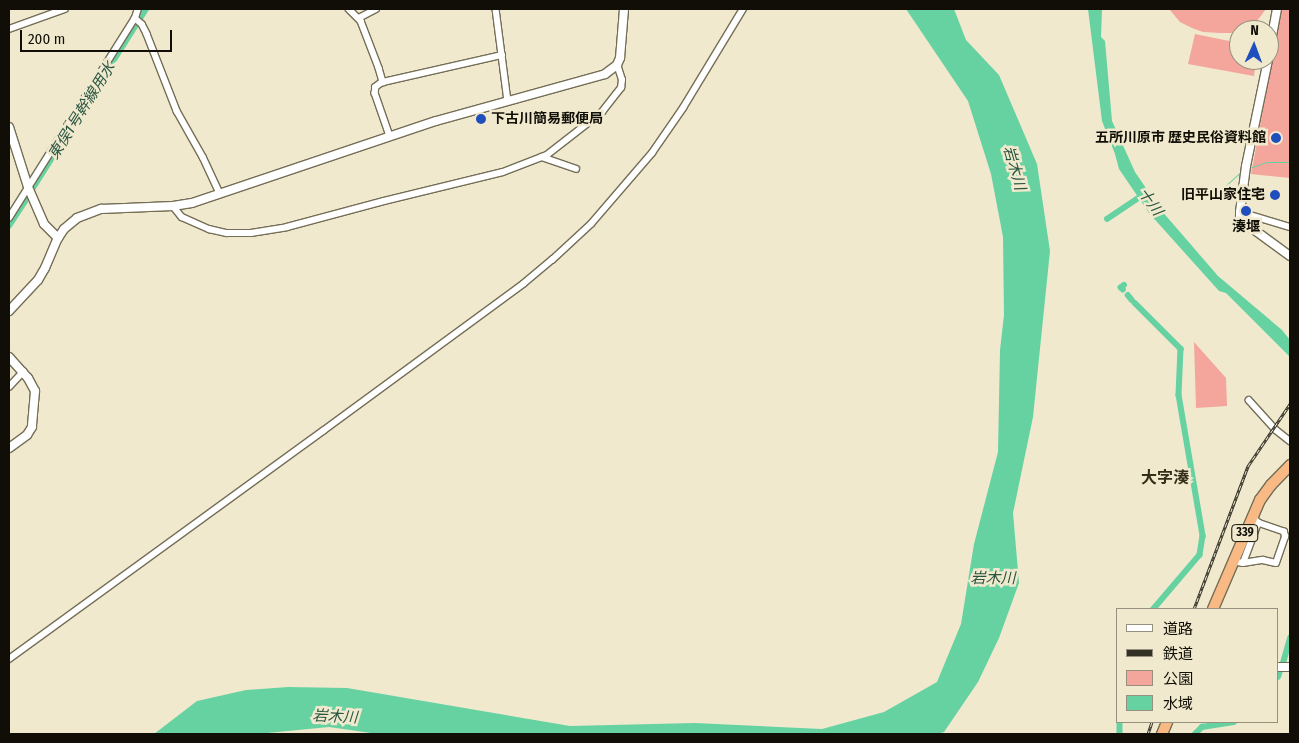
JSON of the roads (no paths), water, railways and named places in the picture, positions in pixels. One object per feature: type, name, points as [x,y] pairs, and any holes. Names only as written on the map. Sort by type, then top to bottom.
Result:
[{"type":"highway","name":"339","points":[[1214,608],[1238,562],[1271,485],[1290,465]]},
{"type":"street","points":[[9,28],[65,9]]},
{"type":"street","points":[[9,218],[137,20],[138,9]]},
{"type":"street","points":[[349,9],[359,18],[383,82]]},
{"type":"street","points":[[359,18],[376,9]]},
{"type":"street","points":[[496,9],[508,101]]},
{"type":"street","points":[[9,312],[45,268],[64,229],[77,218],[90,212],[119,208],[173,206],[192,203],[390,136],[605,74],[617,65],[620,58],[624,9]]},
{"type":"street","points":[[9,658],[323,431],[552,260],[591,224],[652,153],[683,108],[743,9]]},
{"type":"street","points":[[137,20],[147,34],[177,111],[203,157],[220,193]]},
{"type":"street","points":[[390,136],[375,93],[376,87],[383,82],[502,56]]},
{"type":"street","points":[[173,206],[182,217],[209,229],[227,233],[251,233],[287,227],[503,172],[542,157],[566,142],[610,104],[621,88],[622,80],[617,65]]},
{"type":"street","points":[[1266,70],[1244,175],[1240,217],[1249,226],[1290,256]]},
{"type":"street","points":[[9,127],[28,187],[44,224],[58,238]]},
{"type":"street","points":[[542,157],[576,169]]},
{"type":"street","points":[[1240,212],[1290,228]]},
{"type":"street","points":[[9,357],[33,385],[35,391],[32,427],[26,435],[9,448]]},
{"type":"street","points":[[9,387],[23,372]]},
{"type":"street","points":[[1250,400],[1271,424],[1290,441]]},
{"type":"street","points":[[1238,562],[1263,560],[1276,563],[1285,537],[1284,532],[1256,520]]},
{"type":"water","name":"岩木川","points":[[906,9],[954,9],[966,40],[999,75],[1037,164],[1050,251],[1033,417],[1013,513],[1019,583],[999,638],[978,682],[944,732],[937,734],[378,734],[329,727],[257,734],[154,734],[197,701],[246,690],[288,687],[347,688],[570,726],[695,723],[822,729],[884,712],[937,682],[961,624],[974,544],[998,452],[1000,350],[1004,315],[1003,237],[991,174],[968,101]]},
{"type":"water","name":"十川","points":[[1088,9],[1102,9],[1101,37],[1105,41],[1112,121],[1135,172],[1161,210],[1218,276],[1282,330],[1290,340],[1290,357],[1226,293],[1219,291],[1149,213],[1119,169],[1102,121]]},
{"type":"waterway","name":"東俣1号幹線用水","points":[[33,188],[146,9]]},
{"type":"waterway","points":[[1249,168],[1266,162],[1290,162]]},
{"type":"waterway","points":[[1214,196],[1243,170]]},
{"type":"waterway","points":[[1107,219],[1143,195]]},
{"type":"waterway","name":"東俣1号幹線用水","points":[[9,226],[27,198]]},
{"type":"waterway","points":[[1123,290],[1121,288],[1124,285]]},
{"type":"waterway","points":[[1128,295],[1132,300]]},
{"type":"waterway","points":[[1135,303],[1181,349],[1179,395],[1203,536],[1200,555],[1155,608]]},
{"type":"waterway","points":[[1283,663],[1290,638]]},
{"type":"waterway","points":[[1120,723],[1120,734]]},
{"type":"waterway","points":[[1195,734],[1202,727],[1228,723]]},
{"type":"railway","points":[[1194,608],[1248,466],[1290,404]]},
{"type":"railway","points":[[1148,734],[1152,723]]},
{"type":"place","name":"下古川簡易郵便局","points":[[481,119]]},
{"type":"place","name":"五所川原市 歴史民俗資料館","points":[[1276,138]]},
{"type":"place","name":"旧平山家住宅","points":[[1275,195]]},
{"type":"place","name":"湊堰","points":[[1246,211]]},
{"type":"district","name":"大字湊","points":[[1165,478]]}]
